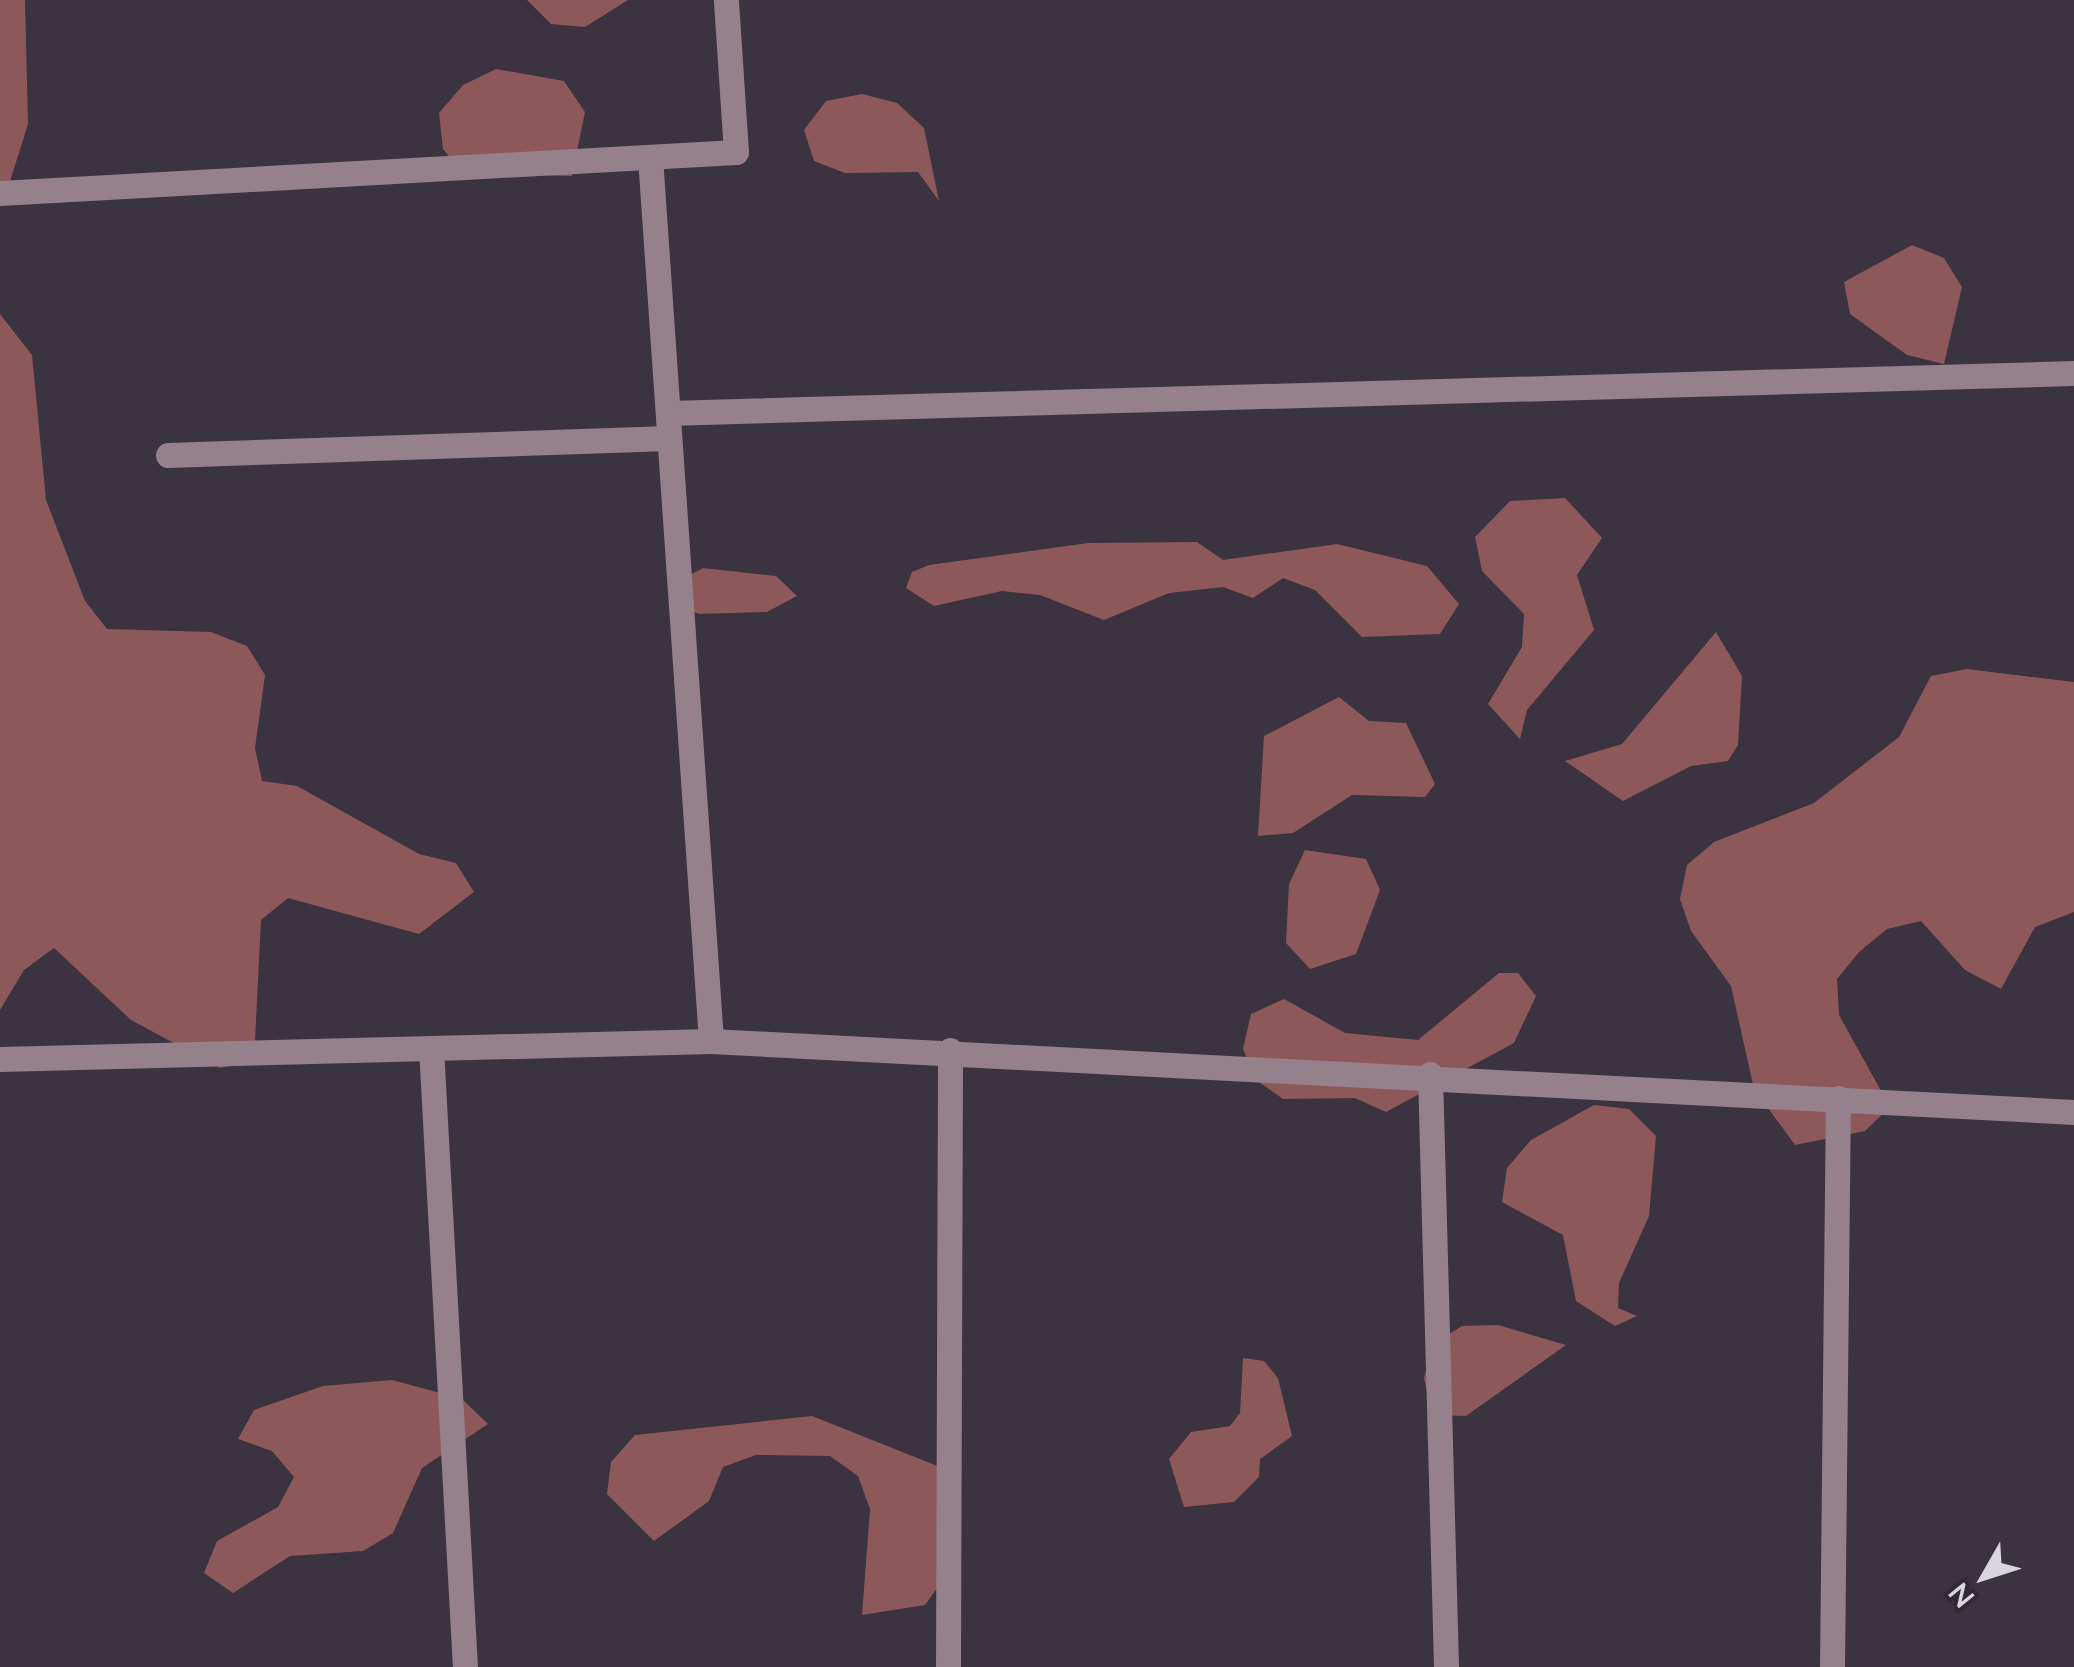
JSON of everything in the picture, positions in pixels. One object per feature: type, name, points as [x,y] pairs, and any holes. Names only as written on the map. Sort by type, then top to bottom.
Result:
[{"type":"street","points":[[0,193],[736,152],[726,0]]},
{"type":"street","points":[[650,157],[711,1041]]},
{"type":"street","points":[[168,455],[668,425],[2074,373]]},
{"type":"street","points":[[0,1059],[711,1041],[1430,1074],[2074,1112]]},
{"type":"street","points":[[430,1048],[465,1667]]},
{"type":"street","points":[[948,1667],[950,1050]]},
{"type":"street","points":[[1430,1074],[1446,1667]]},
{"type":"street","points":[[1832,1667],[1838,1098]]},
{"type":"shaded area","points":[[0,0],[25,0],[28,124],[7,191],[0,189]]},
{"type":"shaded area","points":[[527,0],[628,0],[585,27],[551,24]]},
{"type":"shaded area","points":[[496,69],[564,81],[585,112],[572,176],[463,174],[443,149],[439,113],[463,85]]},
{"type":"shaded area","points":[[862,94],[897,103],[924,128],[939,201],[918,172],[845,173],[814,161],[804,130],[826,101]]},
{"type":"shaded area","points":[[1912,245],[1944,258],[1962,287],[1944,364],[1907,355],[1850,314],[1844,282]]},
{"type":"shaded area","points":[[0,314],[32,355],[46,500],[85,601],[107,629],[211,632],[247,646],[265,675],[255,748],[262,781],[297,786],[419,854],[456,863],[474,892],[419,934],[288,898],[261,920],[254,1061],[220,1068],[131,1020],[54,948],[24,970],[0,1010]]},
{"type":"shaded area","points":[[1565,498],[1602,538],[1577,575],[1594,630],[1527,710],[1520,739],[1488,704],[1522,647],[1524,614],[1482,571],[1475,537],[1510,501]]},
{"type":"shaded area","points":[[1197,542],[1223,560],[1337,544],[1427,566],[1459,604],[1440,634],[1362,637],[1315,590],[1283,578],[1253,598],[1223,587],[1169,593],[1104,620],[1040,595],[1002,591],[934,606],[906,588],[912,572],[929,565],[1088,543]]},
{"type":"shaded area","points":[[703,568],[776,576],[797,596],[767,612],[699,614],[683,608],[686,577]]},
{"type":"shaded area","points":[[1716,632],[1742,676],[1738,745],[1728,761],[1691,766],[1623,801],[1565,761],[1622,744]]},
{"type":"shaded area","points":[[1967,669],[2074,682],[2074,912],[2035,927],[2001,989],[1965,970],[1921,921],[1887,929],[1859,952],[1837,979],[1839,1015],[1890,1107],[1865,1131],[1795,1145],[1754,1089],[1731,986],[1691,931],[1680,899],[1687,865],[1714,842],[1814,803],[1899,737],[1931,676]]},
{"type":"shaded area","points":[[1339,697],[1369,721],[1406,723],[1435,784],[1425,797],[1352,795],[1293,833],[1258,836],[1264,736]]},
{"type":"shaded area","points":[[1305,850],[1366,859],[1380,890],[1356,954],[1310,969],[1286,943],[1289,884]]},
{"type":"shaded area","points":[[1499,973],[1518,973],[1536,996],[1514,1043],[1386,1112],[1355,1098],[1283,1099],[1256,1080],[1243,1049],[1251,1014],[1284,999],[1345,1033],[1418,1040]]},
{"type":"shaded area","points":[[1594,1105],[1629,1109],[1656,1136],[1649,1216],[1619,1283],[1618,1308],[1637,1316],[1615,1326],[1576,1301],[1563,1235],[1502,1202],[1507,1168],[1531,1140]]},
{"type":"shaded area","points":[[1498,1325],[1566,1345],[1466,1416],[1432,1415],[1424,1378],[1433,1344],[1462,1326]]},
{"type":"shaded area","points":[[1243,1358],[1264,1361],[1278,1378],[1292,1436],[1260,1459],[1259,1477],[1234,1502],[1184,1507],[1169,1459],[1191,1432],[1230,1426],[1240,1413]]},
{"type":"shaded area","points":[[392,1380],[462,1399],[488,1424],[422,1468],[393,1533],[363,1551],[290,1556],[233,1593],[204,1573],[217,1541],[278,1507],[294,1477],[272,1451],[238,1439],[254,1410],[323,1386]]},
{"type":"shaded area","points":[[812,1416],[945,1469],[948,1573],[925,1605],[862,1615],[870,1509],[858,1476],[830,1456],[756,1455],[723,1467],[709,1501],[654,1541],[607,1494],[611,1462],[635,1435]]}]
